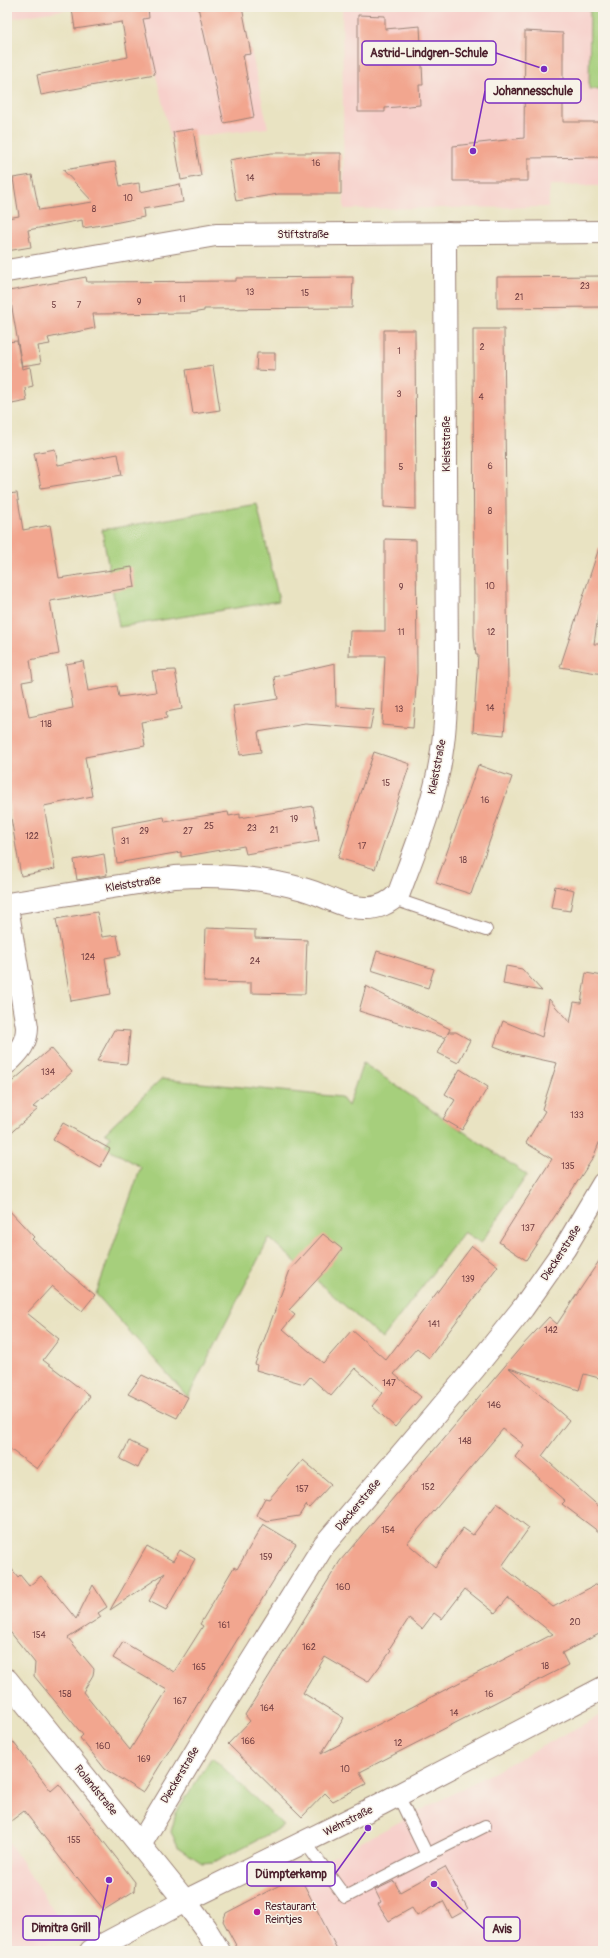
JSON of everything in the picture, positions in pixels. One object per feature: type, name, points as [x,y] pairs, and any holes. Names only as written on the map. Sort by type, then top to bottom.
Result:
[{"type":"street","name":"Stiftstraße","points":[[7,271],[216,235],[603,232]]},
{"type":"street","name":"Kleiststraße","points":[[7,906],[175,877],[196,876],[243,877],[278,882],[313,892],[342,905],[362,908],[377,907],[394,899],[399,893],[427,814],[439,771],[444,730],[447,677],[444,247],[447,233]]},
{"type":"street","points":[[7,906],[26,1017],[27,1034],[20,1051],[7,1063]]},
{"type":"street","name":"Dieckerstraße","points":[[140,1845],[219,1713],[324,1545],[515,1319],[600,1197]]},
{"type":"street","name":"Rolandstraße","points":[[7,1680],[185,1901],[205,1928],[219,1951]]},
{"type":"street","name":"Wehrstraße","points":[[91,1951],[185,1901],[398,1795],[603,1688]]},
{"type":"lane","points":[[394,899],[486,930]]},
{"type":"lane","points":[[398,1795],[427,1855]]},
{"type":"lane","points":[[305,1842],[345,1897],[485,1826]]},
{"type":"shaded area","points":[[7,7],[83,7],[7,19]]},
{"type":"shaded area","points":[[140,7],[242,7],[268,128],[171,139]]},
{"type":"shaded area","points":[[342,7],[603,7],[603,186],[550,185],[548,207],[344,209]]},
{"type":"shaded area","points":[[603,1714],[603,1951],[326,1951],[335,1946],[299,1875]]},
{"type":"shaded area","points":[[7,1839],[67,1932],[38,1951],[7,1951]]},
{"type":"green space","points":[[590,7],[603,7],[603,89],[589,89]]},
{"type":"green space","points":[[257,504],[279,601],[119,627],[102,530]]},
{"type":"green space","points":[[363,1063],[527,1175],[481,1243],[464,1232],[382,1339],[269,1238],[188,1397],[96,1294],[141,1167],[105,1147],[110,1136],[105,1133],[161,1079],[341,1097],[348,1106]]},
{"type":"green space","points":[[212,1757],[284,1826],[214,1862],[202,1863],[179,1848],[171,1832],[176,1813]]},
{"type":"building","points":[[83,7],[148,7],[149,18],[143,19],[155,74],[41,95],[37,75],[128,57],[122,22],[75,29],[72,9]]},
{"type":"building","points":[[198,7],[242,7],[251,54],[243,55],[254,117],[224,123]]},
{"type":"building","points":[[358,15],[385,16],[385,29],[420,26],[423,85],[419,85],[420,105],[385,108],[385,112],[358,112]]},
{"type":"building","points":[[525,31],[563,33],[563,122],[603,122],[603,157],[528,158],[528,181],[453,181],[453,146],[524,138]]},
{"type":"building","points":[[193,129],[201,176],[181,180],[173,132]]},
{"type":"building","points":[[272,153],[341,153],[341,194],[278,194],[236,201],[229,160]]},
{"type":"building","points":[[115,162],[120,186],[139,183],[140,192],[180,184],[183,202],[143,209],[144,217],[114,223],[83,228],[82,220],[28,230],[31,247],[7,251],[7,218],[19,216],[13,178],[32,175],[39,210],[93,202],[63,170]]},
{"type":"building","points":[[603,276],[603,307],[497,308],[497,277]]},
{"type":"building","points":[[86,277],[87,282],[236,281],[236,278],[353,277],[352,308],[204,309],[204,311],[191,313],[93,314],[95,328],[48,338],[50,344],[38,346],[41,363],[22,366],[9,291]]},
{"type":"building","points":[[473,329],[504,329],[508,685],[504,735],[473,732],[478,655],[476,655],[474,636]]},
{"type":"building","points":[[384,330],[415,330],[416,509],[384,507]]},
{"type":"building","points":[[17,341],[22,369],[30,367],[33,386],[25,388],[27,401],[7,405],[7,342]]},
{"type":"building","points":[[257,353],[275,353],[275,371],[256,370]]},
{"type":"building","points":[[213,366],[220,410],[193,414],[186,370]]},
{"type":"building","points":[[55,449],[58,465],[118,454],[122,475],[41,488],[34,453]]},
{"type":"building","points":[[17,493],[23,530],[50,525],[59,578],[132,567],[135,587],[50,601],[59,654],[30,660],[33,680],[22,682],[29,717],[73,708],[66,664],[83,661],[88,691],[117,686],[119,697],[156,692],[152,671],[175,670],[182,709],[166,712],[167,718],[141,722],[145,746],[85,757],[92,796],[44,806],[55,869],[21,876],[7,795],[7,494]]},
{"type":"building","points":[[385,539],[416,540],[417,673],[413,728],[382,725],[385,656],[349,656],[350,631],[385,631]]},
{"type":"building","points":[[599,548],[603,548],[603,601],[598,616],[594,644],[603,644],[603,674],[560,667]]},
{"type":"building","points":[[335,663],[336,706],[374,709],[370,729],[305,724],[258,732],[261,752],[240,755],[233,706],[278,699],[274,677]]},
{"type":"building","points":[[374,752],[410,764],[375,869],[338,858]]},
{"type":"building","points":[[478,765],[512,777],[471,894],[436,883]]},
{"type":"building","points":[[313,806],[319,841],[246,854],[244,846],[181,857],[181,852],[117,863],[112,827],[164,817],[165,822],[228,812],[229,816],[240,814],[240,818]]},
{"type":"building","points":[[104,854],[107,875],[77,880],[74,860]]},
{"type":"building","points":[[555,886],[574,890],[570,911],[551,908]]},
{"type":"building","points":[[97,912],[102,937],[117,935],[121,955],[105,958],[111,994],[71,1001],[56,919]]},
{"type":"building","points":[[206,928],[255,930],[255,938],[307,940],[305,994],[251,993],[251,983],[204,982]]},
{"type":"building","points":[[377,951],[434,969],[428,988],[371,970]]},
{"type":"building","points":[[506,966],[522,969],[542,991],[503,984]]},
{"type":"building","points":[[586,973],[603,976],[603,1133],[593,1158],[526,1260],[499,1242],[552,1159],[526,1143],[545,1111],[542,1109],[557,1063],[515,1054],[494,1046],[503,1021],[542,1037],[549,999],[570,1023],[574,1002],[581,1003]]},
{"type":"building","points":[[366,986],[450,1029],[446,1037],[449,1032],[456,1032],[470,1040],[458,1063],[438,1053],[446,1038],[359,1011]]},
{"type":"building","points":[[114,1030],[130,1031],[127,1064],[97,1061]]},
{"type":"building","points":[[51,1048],[72,1072],[33,1107],[38,1109],[7,1136],[7,1086]]},
{"type":"building","points":[[460,1069],[488,1087],[462,1130],[443,1119],[455,1100],[445,1094]]},
{"type":"building","points":[[63,1123],[110,1149],[100,1167],[53,1140]]},
{"type":"building","points":[[7,1208],[34,1237],[32,1239],[95,1295],[82,1311],[52,1286],[27,1313],[59,1339],[43,1360],[90,1396],[37,1469],[7,1447]]},
{"type":"building","points":[[323,1234],[342,1249],[326,1270],[289,1310],[295,1315],[283,1329],[323,1363],[352,1330],[386,1360],[472,1246],[498,1266],[429,1358],[417,1348],[394,1374],[421,1397],[395,1427],[372,1406],[383,1393],[355,1368],[331,1396],[310,1377],[304,1384],[256,1370],[257,1365],[255,1364],[290,1270]]},
{"type":"building","points":[[603,1255],[603,1379],[584,1374],[579,1390],[509,1368],[569,1420],[542,1456],[603,1510],[603,1535],[562,1504],[565,1501],[515,1457],[524,1445],[503,1429],[407,1543],[435,1567],[463,1528],[473,1535],[497,1503],[529,1528],[502,1566],[553,1607],[603,1581],[603,1632],[562,1653],[568,1665],[360,1772],[366,1784],[333,1801],[325,1793],[302,1817],[228,1744],[250,1721],[245,1715],[340,1561],[521,1347],[549,1317],[557,1324]],"holes":[[[465,1589],[495,1613],[508,1598],[553,1634],[321,1754],[344,1718],[303,1693],[325,1657],[368,1682],[391,1651],[389,1649],[409,1618],[422,1629],[434,1613],[442,1619]]]},
{"type":"building","points":[[142,1375],[188,1397],[177,1418],[128,1394]]},
{"type":"building","points":[[129,1441],[147,1450],[138,1468],[120,1459]]},
{"type":"building","points":[[303,1460],[331,1484],[309,1508],[306,1505],[299,1516],[267,1521],[256,1515],[265,1498],[269,1499]]},
{"type":"building","points":[[263,1524],[296,1544],[143,1793],[105,1769],[80,1738],[83,1735],[34,1676],[35,1663],[7,1628],[7,1563],[18,1577],[20,1575],[29,1586],[41,1576],[76,1619],[93,1585],[107,1607],[98,1613],[101,1617],[68,1638],[94,1669],[93,1675],[83,1692],[130,1750],[167,1690],[113,1658],[123,1642],[174,1672],[203,1626],[200,1624],[234,1567],[237,1569]]},
{"type":"building","points":[[147,1546],[173,1561],[180,1550],[195,1559],[166,1610],[149,1601],[165,1573],[110,1610]]},
{"type":"building","points":[[7,1734],[51,1791],[59,1784],[135,1882],[134,1891],[104,1910],[77,1877],[76,1878],[24,1811],[7,1824]]},
{"type":"building","points":[[445,1867],[468,1909],[452,1918],[443,1901],[417,1916],[412,1908],[389,1921],[378,1904],[381,1902],[375,1890],[394,1881],[400,1892]]},
{"type":"building","points":[[299,1875],[338,1951],[239,1951],[223,1921],[226,1913]]},
{"type":"place","name":"Astrid-Lindgren-Schule","points":[[544,69]]},
{"type":"place","name":"Johannesschule","points":[[473,151]]},
{"type":"place","name":"Dümpterkamp","points":[[368,1828]]},
{"type":"place","name":"Dimitra Grill","points":[[109,1880]]},
{"type":"place","name":"Avis","points":[[434,1884]]},
{"type":"place","name":"Restaurant Reintjes","points":[[257,1912]]}]
